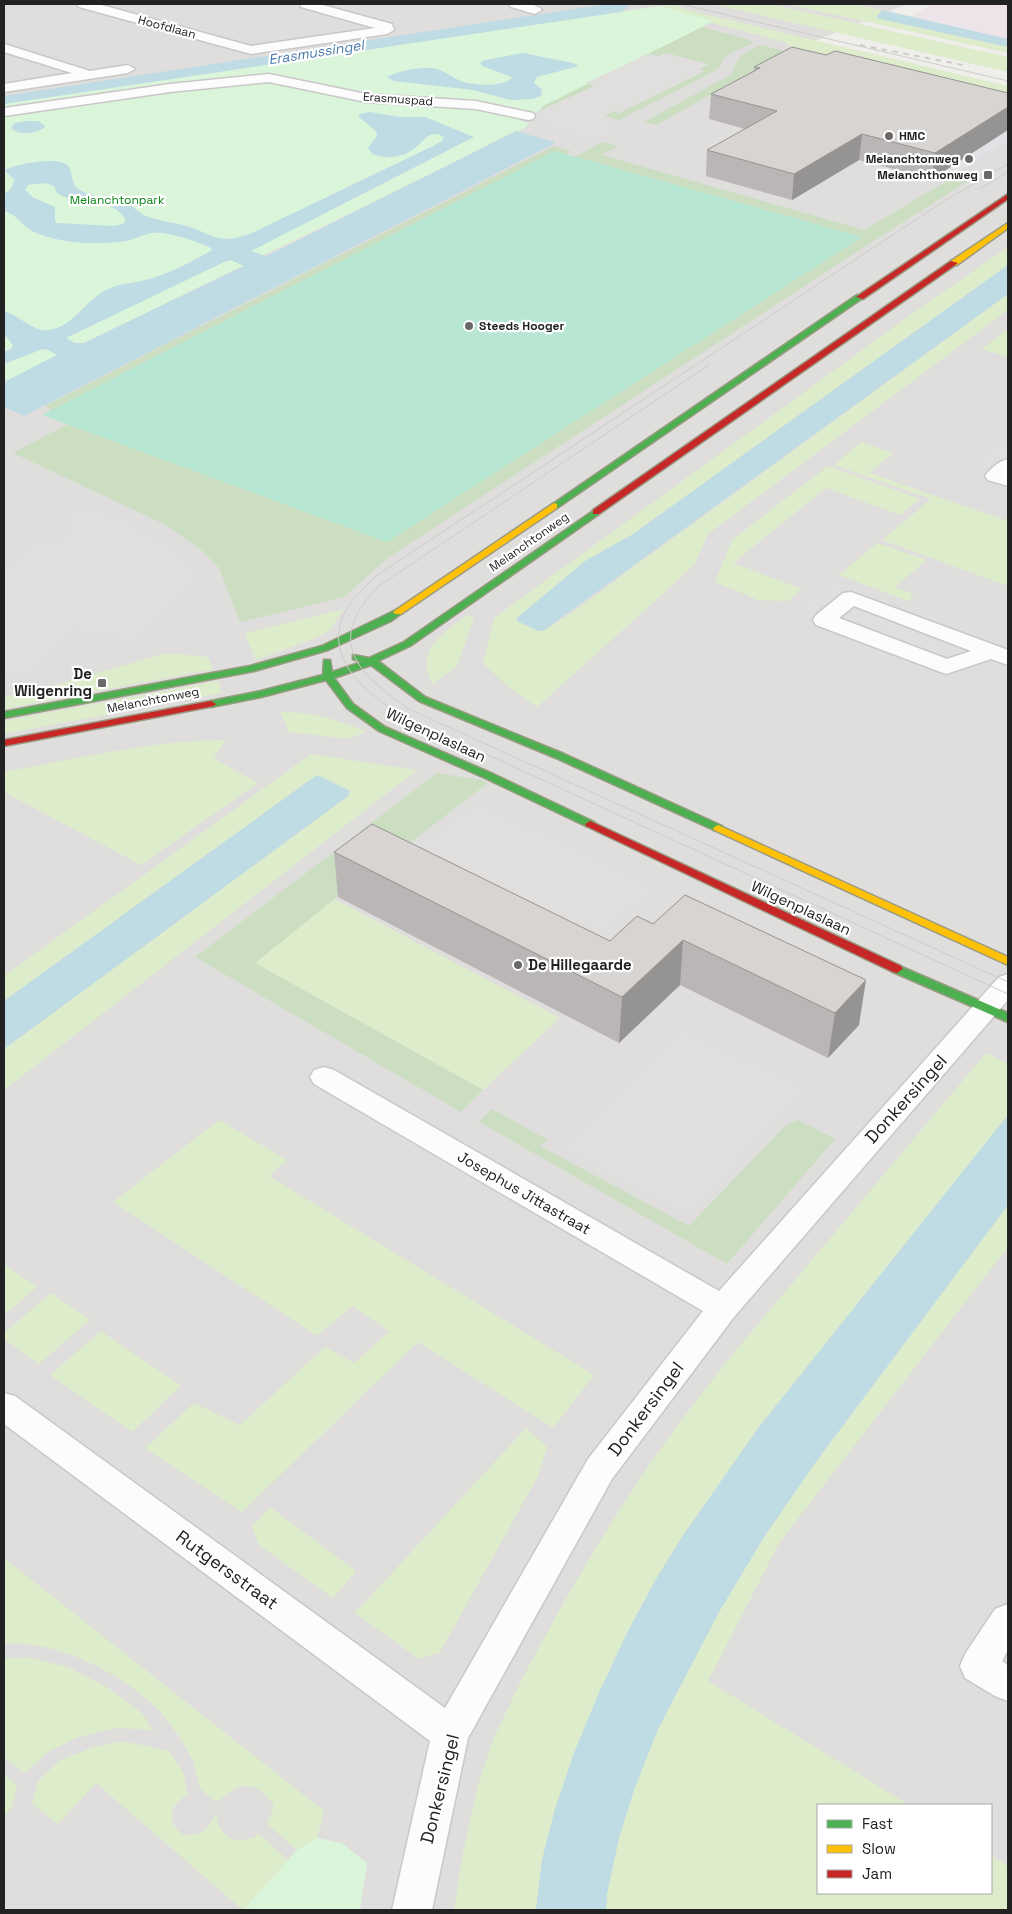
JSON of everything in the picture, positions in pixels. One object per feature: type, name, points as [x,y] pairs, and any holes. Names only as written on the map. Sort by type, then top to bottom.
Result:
[{"type":"street","name":"Hoofdlaan","points":[[84,4],[251,50],[378,33],[387,30],[387,26],[306,4]]},
{"type":"street","points":[[516,4],[535,10]]},
{"type":"street","points":[[4,48],[92,75]]},
{"type":"street","points":[[4,88],[128,69]]},
{"type":"street","name":"Erasmuspad","points":[[4,112],[170,88],[269,78],[366,98],[476,105],[528,116]]},
{"type":"street","name":"Melanchtonweg","points":[[4,715],[251,669],[325,648],[388,619],[1008,196]]},
{"type":"street","name":"Melanchtonweg","points":[[4,743],[261,694],[328,677],[372,662],[407,644],[1008,225]]},
{"type":"street","points":[[1008,465],[995,476],[1008,480]]},
{"type":"street","points":[[851,598],[1000,655],[946,667],[824,620],[851,598]]},
{"type":"street","points":[[325,648],[328,677]]},
{"type":"street","name":"Wilgenplaslaan","points":[[325,648],[372,662],[422,699],[560,756],[1008,961]]},
{"type":"street","name":"Wilgenplaslaan","points":[[328,677],[350,706],[382,729],[489,776],[747,899],[997,1013]]},
{"type":"street","name":"Donkersingel","points":[[412,1910],[450,1734],[600,1469],[723,1308],[880,1127],[997,1013],[1008,983]]},
{"type":"street","name":"Josephus Jittastraat","points":[[324,1077],[723,1308]]},
{"type":"street","name":"Rutgersstraat","points":[[4,1406],[450,1734]]},
{"type":"street","points":[[1008,1620],[978,1666],[1008,1684]]},
{"type":"shaded area","points":[[4,4],[907,4],[804,45],[1008,95],[1008,1910],[4,1910]]},
{"type":"shaded area","points":[[933,4],[1008,4],[1008,51],[897,24]]},
{"type":"shaded area","points":[[666,53],[709,64],[699,69],[704,71],[619,113],[613,111],[603,117],[630,125],[598,142],[518,120],[595,86],[586,83],[648,54],[658,56]]},
{"type":"shaded area","name":"Melanchtonweg","points":[[1008,128],[1008,140],[943,182],[930,179]]},
{"type":"shaded area","points":[[997,442],[1008,446],[1008,451],[982,473],[967,467]]},
{"type":"shaded area","points":[[83,503],[125,518],[169,542],[194,564],[192,586],[133,644],[77,631],[30,677],[7,672],[4,674],[4,565],[39,535],[54,539],[67,528],[70,509]]},
{"type":"shaded area","points":[[831,581],[848,587],[810,617],[794,611]]},
{"type":"shaded area","points":[[860,605],[956,642],[939,658],[842,620]]},
{"type":"shaded area","points":[[476,800],[659,887],[596,943],[408,851]]},
{"type":"shaded area","points":[[683,1027],[809,1088],[689,1218],[558,1150]]},
{"type":"green space","points":[[657,4],[675,5],[691,11],[1008,86],[1008,106],[686,16]]},
{"type":"green space","points":[[712,4],[770,4],[1008,57],[1008,72]]},
{"type":"green space","points":[[786,4],[855,4],[882,10],[876,17],[1008,47],[1008,53]]},
{"type":"green space","name":"Melanchtonpark","points":[[660,6],[714,21],[543,106],[525,128],[4,382],[4,102]]},
{"type":"green space","points":[[672,19],[750,40],[753,43],[725,56],[719,68],[711,73],[619,120],[605,116],[613,111],[619,113],[703,72],[698,70],[708,64],[658,56],[587,83],[596,86],[550,107],[539,110],[379,62]]},
{"type":"green space","points":[[762,45],[1008,112],[763,66],[656,125],[644,122],[732,74],[742,55]]},
{"type":"green space","name":"Steeds Hooger","points":[[603,142],[618,146],[602,155],[864,230],[959,174],[973,178],[389,557],[344,597],[240,622],[219,568],[200,549],[164,524],[13,453]]},
{"type":"green space","points":[[554,146],[571,151],[76,410],[56,413],[45,406]]},
{"type":"green space","name":"Steeds Hooger","points":[[555,151],[862,237],[387,542],[42,415]]},
{"type":"green space","points":[[1008,247],[1008,265],[633,534],[539,631],[558,622],[585,603],[1008,294],[1008,310],[708,534],[695,563],[537,707],[505,684],[483,663],[494,618],[913,313]]},
{"type":"green space","points":[[1008,329],[1008,357],[982,349]]},
{"type":"green space","points":[[861,442],[893,453],[869,473],[1008,521],[1008,586],[882,540],[931,499],[834,465]]},
{"type":"green space","points":[[828,466],[920,499],[900,515],[826,488],[733,563],[802,589],[789,601],[758,600],[715,582],[732,540]]},
{"type":"green space","points":[[877,543],[927,560],[895,587],[914,594],[908,601],[839,575]]},
{"type":"green space","points":[[344,609],[329,631],[311,640],[255,660],[245,633]]},
{"type":"green space","points":[[467,615],[474,618],[457,666],[433,684],[428,672],[429,652],[441,636]]},
{"type":"green space","points":[[167,653],[208,657],[213,669],[4,709],[4,697],[56,685]]},
{"type":"green space","points":[[218,681],[222,693],[4,734],[4,721]]},
{"type":"green space","points":[[280,712],[303,713],[324,717],[366,731],[349,739],[289,732]]},
{"type":"green space","points":[[226,740],[214,756],[218,761],[258,783],[141,865],[4,792],[4,772],[163,744]]},
{"type":"green space","points":[[311,754],[417,770],[4,1090],[4,1049],[348,796],[317,775],[4,1001],[4,976]]},
{"type":"green space","points":[[437,773],[481,780],[488,783],[399,851],[359,832]]},
{"type":"green space","points":[[347,842],[383,860],[255,963],[483,1090],[461,1112],[195,957]]},
{"type":"green space","points":[[334,899],[560,1018],[483,1090],[255,963]]},
{"type":"green space","points":[[986,1053],[1008,1064],[1008,1115],[759,1427],[684,1534],[656,1579],[627,1633],[574,1753],[555,1809],[542,1860],[536,1910],[454,1910],[462,1858],[478,1785],[494,1737],[523,1677],[565,1600],[606,1531],[647,1468],[732,1355]]},
{"type":"green space","points":[[492,1109],[548,1140],[540,1146],[689,1226],[785,1126],[798,1120],[835,1139],[727,1264],[479,1122]]},
{"type":"green space","points":[[219,1120],[287,1160],[269,1176],[594,1375],[553,1428],[418,1342],[242,1512],[145,1448],[194,1403],[240,1425],[325,1347],[355,1363],[389,1331],[352,1306],[317,1336],[113,1202]]},
{"type":"green space","points":[[1008,1205],[1008,1247],[779,1543],[708,1681],[907,1804],[817,1804],[817,1894],[992,1894],[992,1856],[1008,1866],[1008,1910],[606,1910],[607,1894],[619,1838],[634,1790],[658,1729],[719,1612],[764,1537],[815,1463]]},
{"type":"green space","points":[[4,1264],[37,1287],[4,1315]]},
{"type":"green space","points":[[51,1293],[90,1320],[39,1364],[4,1339],[4,1333]]},
{"type":"green space","points":[[101,1331],[181,1386],[132,1432],[50,1375]]},
{"type":"green space","points":[[526,1428],[547,1447],[538,1476],[440,1652],[419,1659],[355,1613]]},
{"type":"green space","points":[[270,1507],[356,1571],[333,1598],[259,1545],[252,1526]]},
{"type":"green space","points":[[4,1558],[324,1811],[317,1838],[297,1850],[267,1824],[274,1806],[261,1791],[254,1787],[240,1788],[217,1802],[203,1792],[191,1756],[171,1725],[157,1708],[118,1678],[73,1656],[49,1648],[26,1644],[4,1644]]},
{"type":"green space","points":[[27,1657],[68,1667],[107,1687],[142,1713],[153,1730],[116,1728],[79,1737],[49,1751],[25,1773],[4,1757],[4,1659]]},
{"type":"green space","points":[[123,1741],[169,1751],[183,1772],[188,1794],[177,1803],[172,1813],[173,1823],[182,1835],[200,1833],[207,1828],[216,1813],[221,1829],[230,1838],[243,1840],[259,1834],[288,1860],[243,1910],[96,1783],[58,1824],[32,1804],[38,1781],[59,1761],[93,1747]]},
{"type":"green space","points":[[4,1774],[17,1786],[12,1807],[4,1816]]},
{"type":"green space","points":[[317,1838],[342,1843],[367,1863],[360,1910],[243,1910],[297,1850]]},
{"type":"water","name":"Erasmussingel","points":[[607,4],[628,5],[621,12],[4,104],[4,96]]},
{"type":"water","points":[[882,10],[1008,39],[1008,47],[876,18]]},
{"type":"water","points":[[523,53],[573,63],[579,66],[537,77],[534,83],[542,89],[541,96],[533,99],[510,100],[473,90],[394,81],[387,77],[409,70],[433,68],[466,83],[480,85],[503,83],[512,77],[482,66],[480,63],[485,60]]},
{"type":"water","points":[[370,112],[400,117],[425,117],[474,137],[251,251],[265,256],[269,255],[516,131],[554,142],[554,144],[24,416],[4,407],[4,382],[57,355],[46,349],[40,350],[4,364],[4,352],[12,348],[13,345],[4,334],[4,311],[43,330],[57,328],[73,318],[93,299],[108,289],[165,273],[212,250],[190,240],[158,233],[125,241],[81,243],[64,241],[37,233],[30,230],[13,215],[4,211],[4,194],[10,190],[15,180],[5,171],[7,169],[39,162],[65,163],[69,167],[75,186],[85,193],[124,202],[151,218],[194,228],[223,239],[240,237],[433,146],[442,141],[444,137],[438,134],[430,135],[415,148],[402,155],[392,157],[377,156],[372,154],[368,148],[377,136],[376,131],[358,116]],"holes":[[[44,183],[54,186],[57,193],[66,197],[104,204],[113,208],[126,221],[123,224],[114,226],[57,223],[55,221],[55,207],[34,198],[25,190],[28,185]],[[231,260],[244,266],[84,343],[75,343],[66,338]]]},
{"type":"water","points":[[38,121],[45,127],[28,133],[14,131],[11,128],[15,123]]},
{"type":"water","points":[[1008,265],[1008,294],[543,631],[517,621],[517,618],[585,561],[633,534]]},
{"type":"water","points":[[317,775],[350,791],[348,796],[4,1049],[4,1001]]},
{"type":"water","points":[[1008,1115],[1008,1205],[815,1463],[764,1537],[719,1612],[658,1729],[634,1790],[619,1838],[607,1894],[606,1910],[536,1910],[542,1860],[555,1809],[574,1753],[627,1633],[656,1579],[684,1534],[759,1427]]},
{"type":"building","name":"HMC","points":[[792,47],[826,55],[835,51],[1008,93],[1008,107],[935,153],[862,134],[794,174],[707,150],[777,111],[711,94],[760,68],[754,67]]},
{"type":"building","points":[[372,824],[610,941],[637,916],[653,924],[685,895],[866,980],[835,1013],[683,940],[622,997],[334,852]]},
{"type":"tram line","points":[[680,4],[1008,81]]},
{"type":"tram line","points":[[1008,164],[944,201],[376,576],[350,603],[344,614],[339,631],[339,646],[344,661],[352,674],[375,697],[401,715],[1008,994]]},
{"type":"tram line","points":[[979,189],[1008,172]]},
{"type":"tram line","points":[[709,365],[380,585],[363,605],[353,623],[351,639],[354,654],[362,668],[374,682],[409,709],[1008,982]]},
{"type":"railway","points":[[860,45],[963,65]]},
{"type":"traffic: fast","points":[[554,506],[860,297]]},
{"type":"traffic: fast","points":[[211,704],[328,677],[360,666],[407,644],[596,512]]},
{"type":"traffic: fast","points":[[4,715],[251,669],[325,648],[388,619],[398,612]]},
{"type":"traffic: fast","points":[[356,657],[373,662],[422,699],[560,756],[718,828]]},
{"type":"traffic: fast","points":[[327,662],[328,677],[350,706],[382,729],[489,776],[590,824]]},
{"type":"traffic: fast","points":[[897,969],[1008,1018]]},
{"type":"traffic: slow","points":[[954,263],[1008,225]]},
{"type":"traffic: slow","points":[[398,612],[554,506]]},
{"type":"traffic: slow","points":[[718,828],[1008,961]]},
{"type":"traffic: jam","points":[[860,297],[1008,196]]},
{"type":"traffic: jam","points":[[596,512],[954,263]]},
{"type":"traffic: jam","points":[[4,743],[211,704]]},
{"type":"traffic: jam","points":[[590,824],[897,969]]},
{"type":"place","name":"HMC","points":[[889,136]]},
{"type":"place","name":"Melanchtonweg","points":[[969,159]]},
{"type":"place","name":"Melanchthonweg","points":[[988,175]]},
{"type":"place","name":"Steeds Hooger","points":[[469,326]]},
{"type":"place","name":"De Wilgenring","points":[[102,683]]},
{"type":"place","name":"De Hillegaarde","points":[[518,965]]}]
